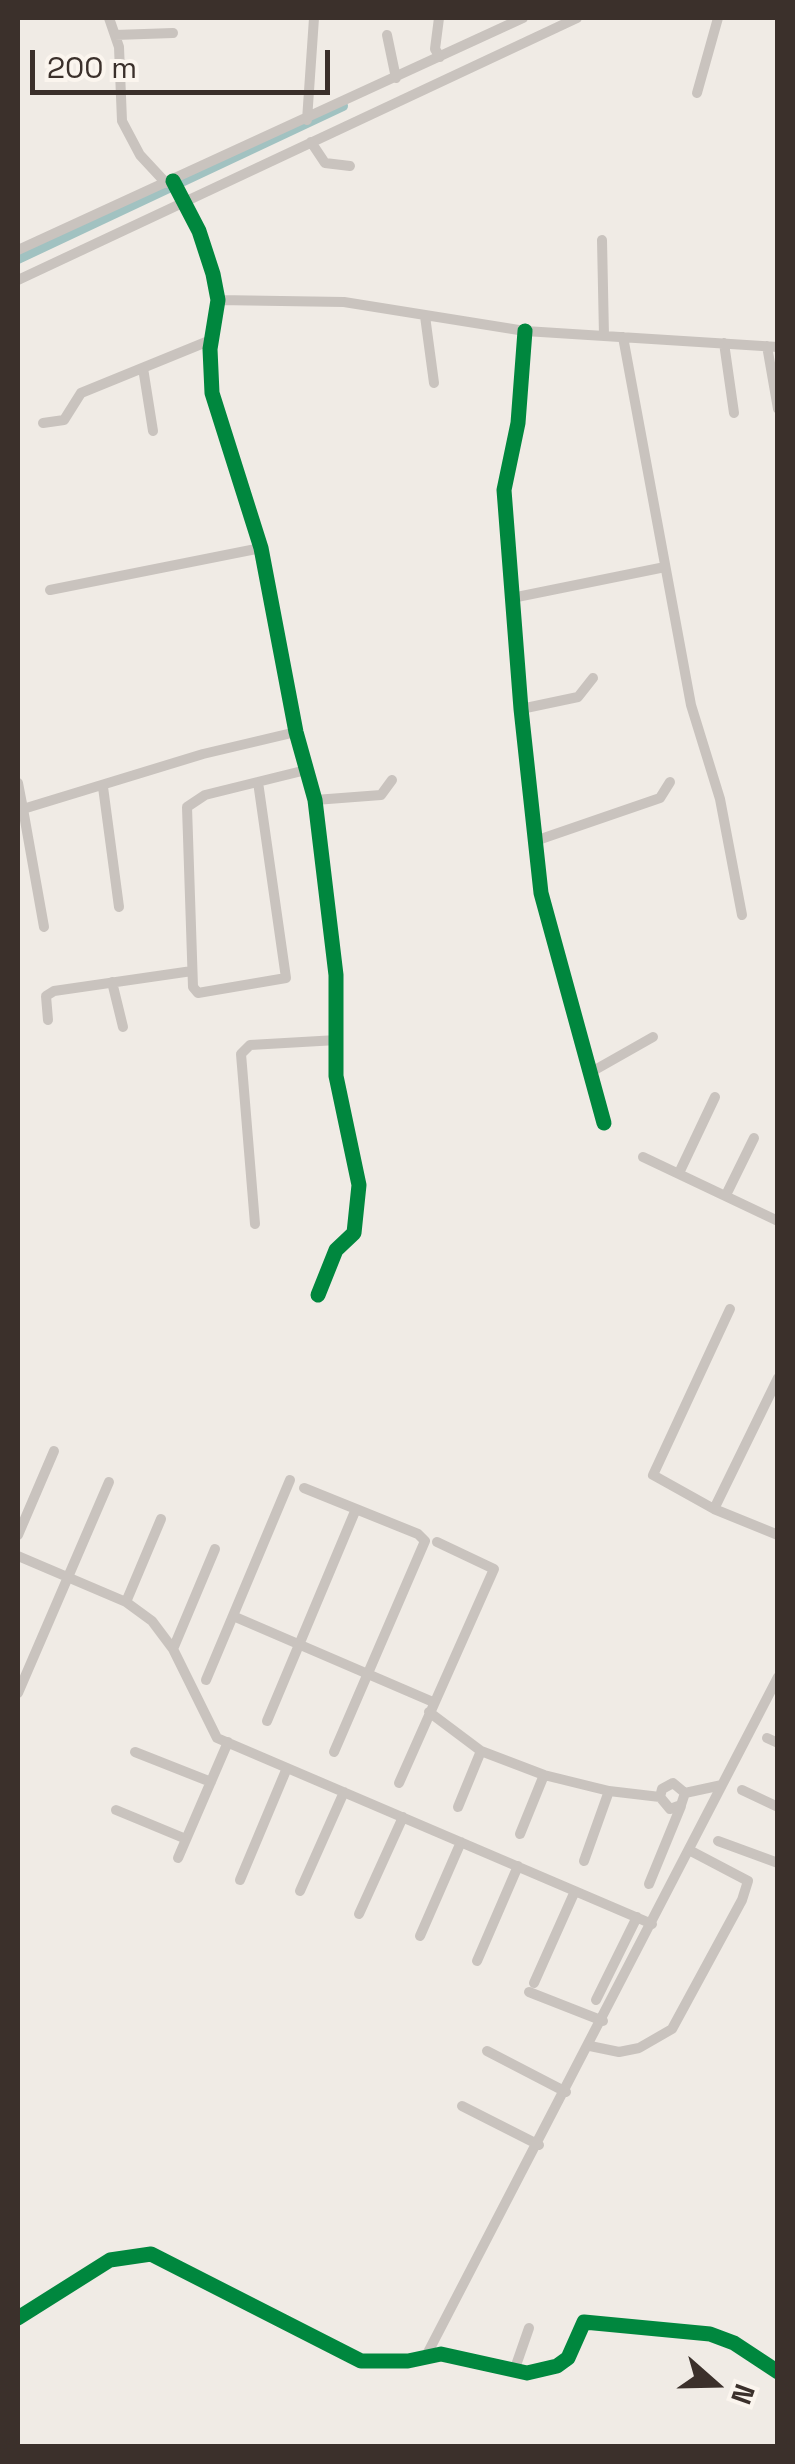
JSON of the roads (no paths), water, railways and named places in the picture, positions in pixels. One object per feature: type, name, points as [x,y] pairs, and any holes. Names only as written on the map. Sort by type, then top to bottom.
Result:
[{"type":"street","points":[[109,18],[115,35],[122,121],[140,155],[171,182],[199,231],[218,300],[211,340],[212,393],[261,548],[296,732],[314,800],[336,975],[337,1087],[360,1184],[354,1233],[336,1250],[318,1294]]},
{"type":"street","points":[[141,18],[141,34]]},
{"type":"street","points":[[307,120],[314,18]]},
{"type":"street","points":[[439,18],[435,49],[440,57]]},
{"type":"street","points":[[18,250],[523,18]]},
{"type":"street","points":[[18,280],[577,18]]},
{"type":"street","points":[[696,93],[718,18]]},
{"type":"street","points":[[115,35],[173,33]]},
{"type":"street","points":[[387,36],[396,78]]},
{"type":"street","points":[[311,142],[325,164],[350,166]]},
{"type":"street","points":[[602,240],[604,336]]},
{"type":"street","points":[[218,300],[344,302],[525,331],[772,346],[778,409]]},
{"type":"street","points":[[426,316],[434,383]]},
{"type":"street","points":[[525,331],[518,423],[504,490],[521,708],[548,924],[593,1071],[604,1122]]},
{"type":"street","points":[[623,337],[691,706],[720,798],[742,915]]},
{"type":"street","points":[[43,423],[64,420],[81,393],[211,340]]},
{"type":"street","points":[[724,343],[734,413]]},
{"type":"street","points":[[144,368],[152,430]]},
{"type":"street","points":[[50,590],[261,548]]},
{"type":"street","points":[[512,598],[665,567]]},
{"type":"street","points":[[521,708],[578,697],[593,678]]},
{"type":"street","points":[[23,808],[203,754],[296,732]]},
{"type":"street","points":[[258,782],[286,978],[198,993],[192,971],[184,815],[196,798],[258,782],[306,770]]},
{"type":"street","points":[[314,800],[381,794],[392,780]]},
{"type":"street","points":[[535,842],[660,798],[670,782]]},
{"type":"street","points":[[18,783],[44,926]]},
{"type":"street","points":[[103,787],[119,907]]},
{"type":"street","points":[[48,1020],[48,993],[192,971]]},
{"type":"street","points":[[112,982],[123,1028]]},
{"type":"street","points":[[593,1071],[653,1037]]},
{"type":"street","points":[[255,1224],[241,1054],[250,1045],[337,1040]]},
{"type":"street","points":[[679,1173],[715,1097]]},
{"type":"street","points":[[726,1195],[754,1138]]},
{"type":"street","points":[[644,1157],[777,1219]]},
{"type":"street","points":[[730,1309],[653,1472],[656,1478],[714,1509],[778,1535]]},
{"type":"street","points":[[714,1509],[778,1378]]},
{"type":"street","points":[[18,1535],[54,1451]]},
{"type":"street","points":[[206,1680],[290,1480]]},
{"type":"street","points":[[18,1693],[109,1482]]},
{"type":"street","points":[[304,1488],[418,1534],[425,1541],[334,1752]]},
{"type":"street","points":[[267,1721],[356,1509]]},
{"type":"street","points":[[126,1602],[161,1519]]},
{"type":"street","points":[[398,1783],[494,1569],[437,1542]]},
{"type":"street","points":[[173,1649],[214,1548]]},
{"type":"street","points":[[18,1556],[126,1602],[152,1621],[173,1649],[215,1736],[652,1924]]},
{"type":"street","points":[[233,1616],[431,1707],[481,1751],[544,1776],[609,1791],[660,1796],[670,1809],[683,1799],[722,1785]]},
{"type":"street","points":[[425,2358],[778,1678]]},
{"type":"street","points":[[178,1858],[228,1742]]},
{"type":"street","points":[[458,1807],[481,1751]]},
{"type":"street","points":[[135,1752],[211,1782]]},
{"type":"street","points":[[240,1880],[287,1768]]},
{"type":"street","points":[[520,1834],[544,1776]]},
{"type":"street","points":[[648,1884],[683,1799],[680,1786],[669,1784],[660,1796]]},
{"type":"street","points":[[742,1790],[778,1807]]},
{"type":"street","points":[[584,1861],[609,1791]]},
{"type":"street","points":[[300,1890],[344,1792]]},
{"type":"street","points":[[116,1810],[186,1839]]},
{"type":"street","points":[[359,1914],[402,1817]]},
{"type":"street","points":[[718,1841],[778,1864]]},
{"type":"street","points":[[420,1936],[461,1842]]},
{"type":"street","points":[[590,2046],[619,2052],[639,2048],[672,2029],[742,1900],[748,1880],[688,1850]]},
{"type":"street","points":[[477,1961],[518,1866]]},
{"type":"street","points":[[576,1891],[532,1987],[603,2021]]},
{"type":"street","points":[[596,2000],[638,1918]]},
{"type":"street","points":[[487,2051],[566,2092]]},
{"type":"street","points":[[462,2106],[538,2145]]},
{"type":"street","points":[[18,2318],[110,2260],[150,2254],[342,2354],[384,2363],[456,2355],[514,2371],[558,2366],[568,2358],[584,2322],[710,2334],[734,2343],[778,2372]]},
{"type":"street","points":[[514,2371],[529,2328]]},
{"type":"waterway","points":[[18,259],[343,106]]}]
